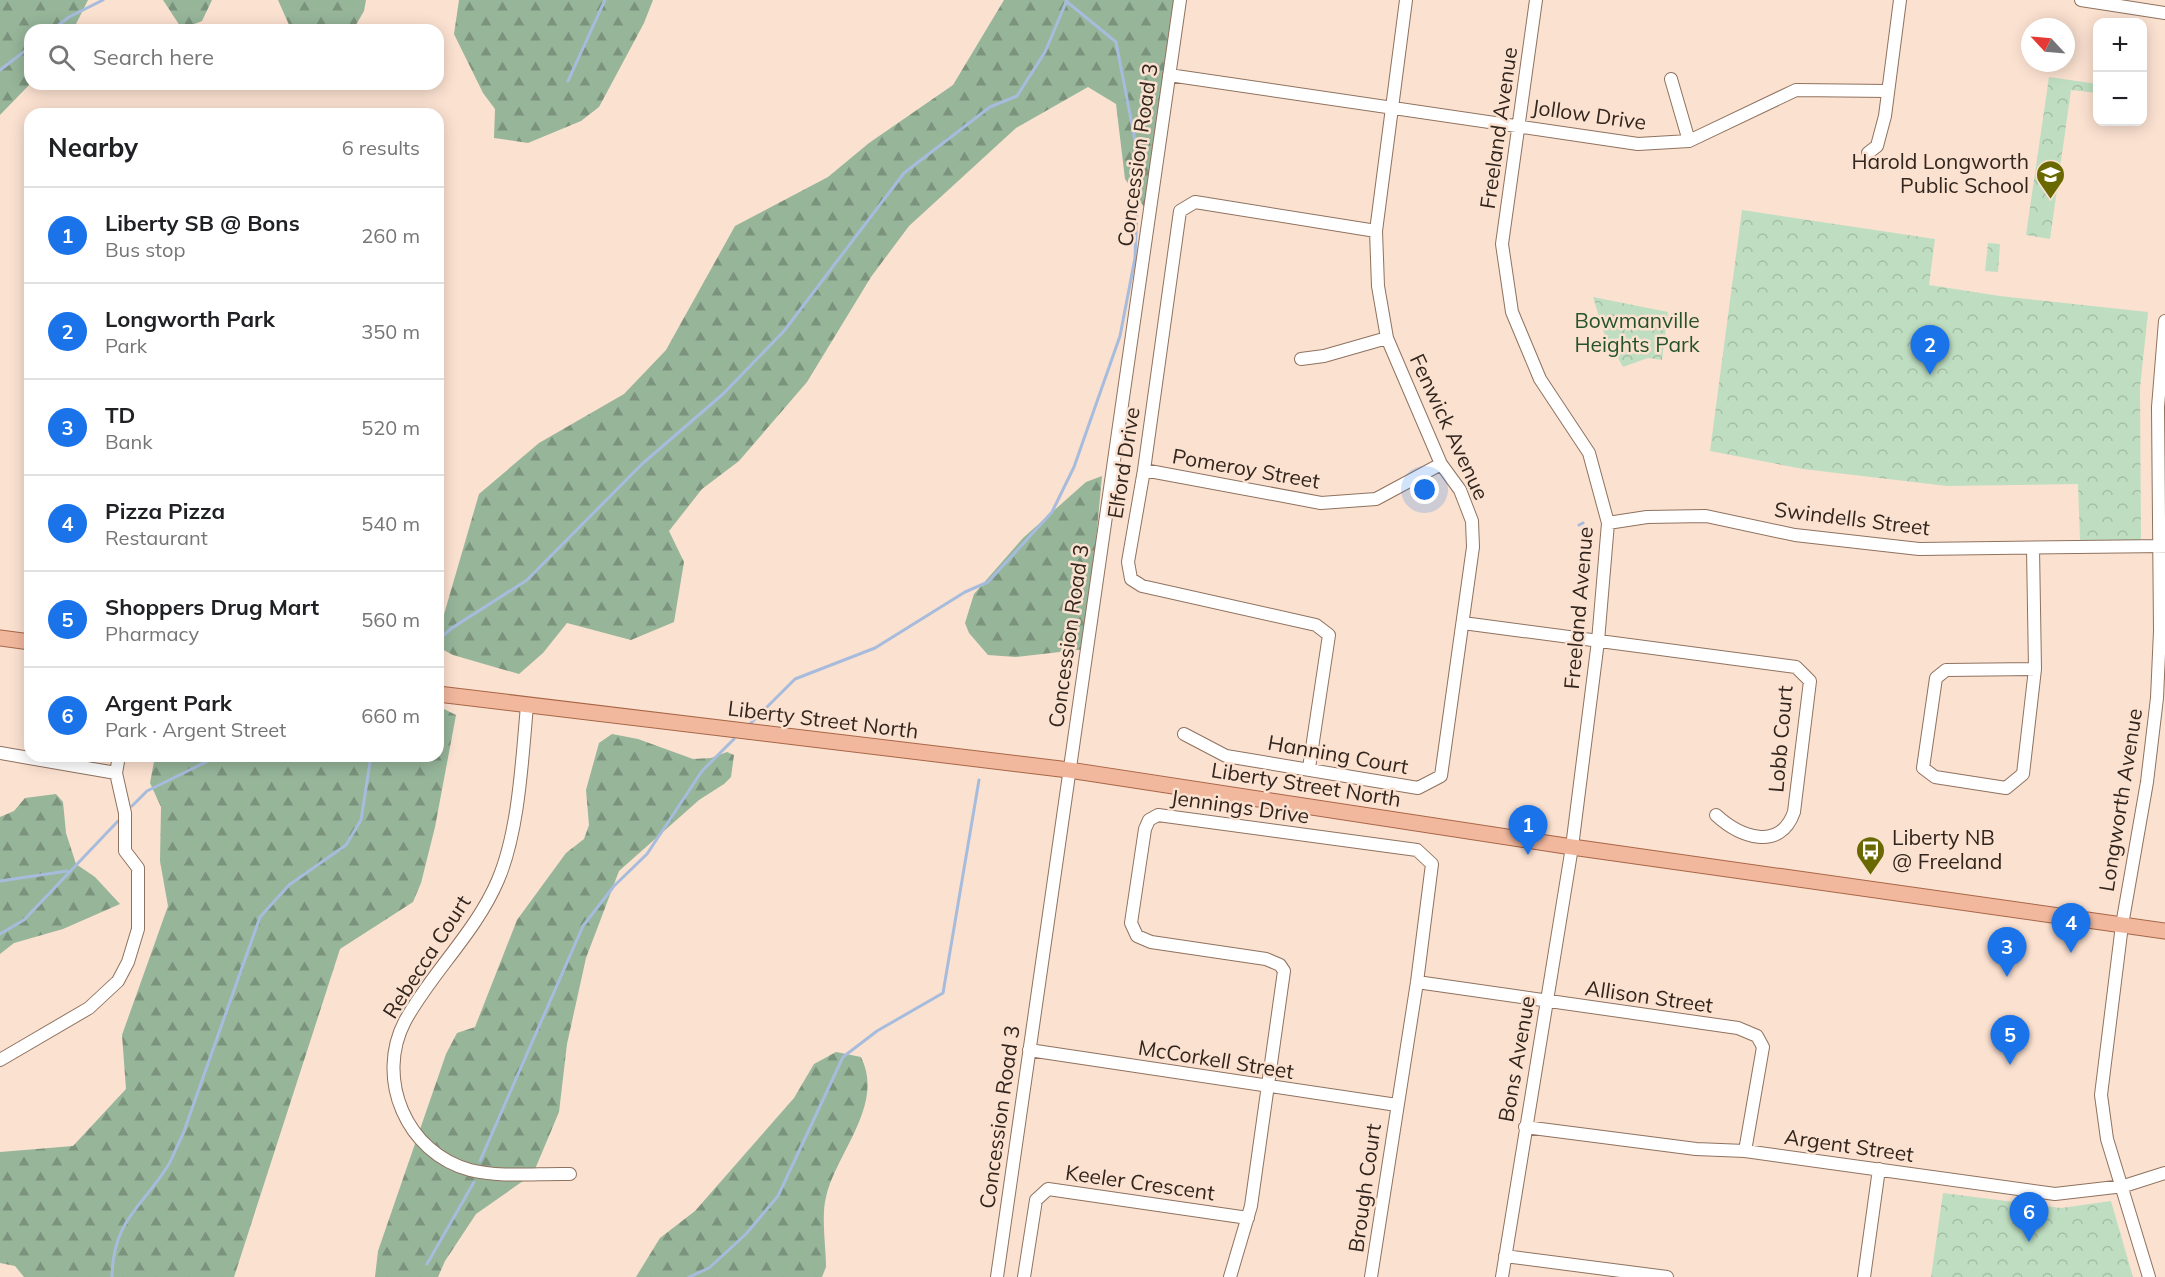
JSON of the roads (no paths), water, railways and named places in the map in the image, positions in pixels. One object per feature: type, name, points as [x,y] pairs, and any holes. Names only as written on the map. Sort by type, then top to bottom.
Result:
[{"type":"main road","points":[[0,638],[24,641]]},
{"type":"main road","name":"Liberty Street North","points":[[444,695],[1069,770],[1572,848],[2165,931]]},
{"type":"street","name":"Concession Road 3","points":[[997,1277],[1180,0]]},
{"type":"street","name":"Fenwick Avenue","points":[[1406,0],[1376,231],[1378,286],[1387,338],[1441,464],[1460,490],[1472,520],[1473,547],[1463,622]]},
{"type":"street","name":"Freeland Avenue","points":[[1536,0],[1503,244],[1512,312],[1540,379],[1589,453],[1608,523],[1598,641],[1572,848]]},
{"type":"street","points":[[1868,153],[1877,146],[1888,91],[1900,0]]},
{"type":"street","points":[[2081,0],[2165,13]]},
{"type":"street","name":"Jollow Drive","points":[[1169,75],[1638,144],[1689,141],[1796,90],[1888,91]]},
{"type":"street","points":[[1671,79],[1689,141]]},
{"type":"street","name":"Elford Drive","points":[[1309,768],[1329,635],[1316,625],[1142,586],[1131,579],[1128,562],[1144,470],[1180,211],[1195,202],[1376,231]]},
{"type":"street","name":"Longworth Avenue","points":[[2149,1277],[2124,1186],[2107,1139],[2101,1095],[2122,925],[2146,782],[2157,698],[2162,546],[2158,407],[2165,321]]},
{"type":"street","points":[[1301,359],[1324,356],[1387,338]]},
{"type":"street","name":"Pomeroy Street","points":[[1144,470],[1321,503],[1376,499],[1441,464]]},
{"type":"street","name":"Swindells Street","points":[[1608,523],[1647,516],[1706,516],[1796,535],[1899,548],[2162,546]]},
{"type":"street","points":[[2033,548],[2035,669],[2023,774],[2006,788],[1935,777],[1923,768],[1936,678],[1946,670],[2035,669]]},
{"type":"street","points":[[1463,622],[1598,641]]},
{"type":"street","name":"Hanning Court","points":[[1184,734],[1226,756],[1309,768],[1418,788],[1441,776],[1463,622]]},
{"type":"street","name":"Lobb Court","points":[[1598,641],[1796,667],[1809,681],[1794,812],[1789,825],[1782,834],[1761,836],[1729,827],[1716,814]]},
{"type":"street","name":"Rebecca Court","points":[[527,706],[512,835],[504,866],[477,918],[405,1022],[396,1045],[393,1082],[397,1099],[413,1131],[428,1146],[469,1170],[493,1173],[570,1173]]},
{"type":"street","points":[[0,753],[24,757]]},
{"type":"street","points":[[52,762],[116,773]]},
{"type":"street","points":[[0,1060],[90,1008],[118,981],[128,962],[138,929],[138,868],[125,851],[125,813],[116,773],[118,762]]},
{"type":"street","name":"Jennings Drive","points":[[1270,1088],[1284,980],[1284,971],[1280,965],[1266,959],[1151,942],[1137,936],[1133,930],[1131,923],[1144,829],[1153,817],[1162,815],[1417,850],[1432,864],[1417,982],[1397,1105]]},
{"type":"street","name":"Bons Avenue","points":[[1502,1277],[1572,848]]},
{"type":"street","name":"Allison Street","points":[[1417,982],[1738,1028],[1757,1036],[1763,1047],[1745,1151]]},
{"type":"street","name":"McCorkell Street","points":[[1029,1050],[1270,1088],[1397,1105]]},
{"type":"street","points":[[1230,1277],[1248,1218],[1270,1088]]},
{"type":"street","name":"Brough Court","points":[[1371,1277],[1397,1105]]},
{"type":"street","name":"Argent Street","points":[[1525,1127],[1696,1149],[1745,1151],[2055,1194],[2124,1186],[2165,1173]]},
{"type":"street","points":[[1864,1277],[1879,1169]]},
{"type":"street","name":"Keeler Crescent","points":[[1024,1277],[1036,1200],[1048,1189],[1248,1218]]},
{"type":"street","points":[[1505,1256],[1667,1277]]},
{"type":"waterway","points":[[60,24],[103,0]]},
{"type":"waterway","points":[[568,81],[605,0]]},
{"type":"waterway","points":[[444,635],[527,580],[642,464],[723,394],[784,331],[904,173],[990,107],[1017,96],[1045,52],[1067,0]]},
{"type":"waterway","points":[[749,725],[795,679],[875,648],[965,592],[988,582],[1052,512],[1074,467],[1120,336],[1135,258],[1139,161],[1116,42],[1066,1]]},
{"type":"waterway","points":[[0,70],[24,52]]},
{"type":"waterway","points":[[1579,525],[1583,523]]},
{"type":"waterway","points":[[480,1161],[583,926],[614,886],[647,854],[702,771],[734,739]]},
{"type":"waterway","points":[[132,806],[147,791],[206,762]]},
{"type":"waterway","points":[[112,1277],[114,1257],[123,1227],[169,1164],[183,1134],[260,917],[289,885],[346,845],[361,820],[370,762]]},
{"type":"waterway","points":[[689,1277],[709,1268],[746,1234],[778,1196],[843,1057],[877,1031],[943,993],[979,780]]},
{"type":"waterway","points":[[0,934],[24,920],[118,821]]},
{"type":"waterway","points":[[0,881],[67,871]]},
{"type":"waterway","points":[[427,1264],[474,1182]]},
{"type":"place","name":"Harold Longworth Public School","points":[[2050,200]]},
{"type":"place","name":"Longworth Park","points":[[1930,375]]},
{"type":"place","name":"Liberty SB @ Bons","points":[[1528,855]]},
{"type":"place","name":"Liberty NB @ Freeland","points":[[1871,876]]},
{"type":"place","name":"Pizza Pizza","points":[[2071,953]]},
{"type":"place","name":"TD","points":[[2007,977]]},
{"type":"place","name":"Shoppers Drug Mart","points":[[2010,1065]]},
{"type":"place","name":"Argent Park","points":[[2029,1242]]},
{"type":"park label","name":"Bowmanville Heights Park","points":[[1637,333]]}]
